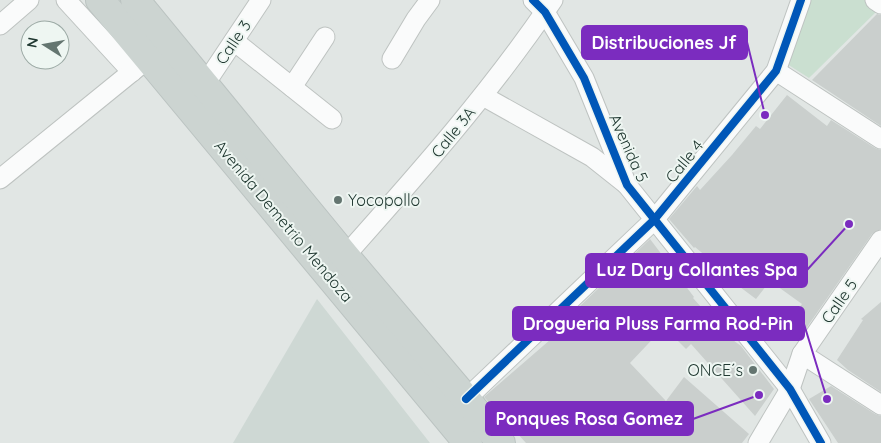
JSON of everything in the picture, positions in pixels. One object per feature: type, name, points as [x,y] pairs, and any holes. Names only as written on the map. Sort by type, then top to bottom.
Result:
[{"type":"main road","name":"Avenida Demetrio Mendoza","points":[[100,0],[140,65],[468,443]]},
{"type":"main road","name":"Avenida Demetrio Mendoza","points":[[135,0],[501,443]]},
{"type":"street","points":[[0,25],[29,0]]},
{"type":"street","points":[[0,179],[140,65],[66,0]]},
{"type":"street","name":"Calle 3","points":[[205,84],[261,0]]},
{"type":"street","points":[[392,59],[430,0]]},
{"type":"street","name":"Calle 4","points":[[466,399],[654,220],[776,71],[801,0]]},
{"type":"street","points":[[875,0],[881,4]]},
{"type":"street","name":"Calle 3A","points":[[345,256],[419,174],[483,96],[544,4]]},
{"type":"street","name":"Avenida 5","points":[[544,4],[584,78],[627,185],[790,389],[821,443]]},
{"type":"street","points":[[292,87],[326,37]]},
{"type":"street","points":[[234,41],[332,120]]},
{"type":"street","points":[[776,71],[881,139]]},
{"type":"street","points":[[483,96],[592,157],[627,185]]},
{"type":"street","name":"Calle 5","points":[[758,443],[790,389],[802,354],[881,240]]},
{"type":"street","points":[[802,354],[881,405]]},
{"type":"shaded area","points":[[317,299],[430,443],[233,443]]},
{"type":"green space","points":[[808,0],[865,0],[879,9],[809,78],[784,62]]},
{"type":"building","points":[[877,14],[881,15],[881,126],[812,80]]},
{"type":"building","points":[[787,95],[827,126],[831,120],[881,150],[881,229],[872,234],[798,340],[784,329],[802,304],[770,281],[756,299],[694,248],[669,219],[697,186],[700,190],[756,126],[760,129]]},
{"type":"building","points":[[650,239],[693,298],[726,335],[741,346],[774,389],[755,416],[691,344],[686,349],[664,327],[630,363],[666,401],[684,377],[749,434],[742,443],[526,443],[484,397],[558,333],[555,330]]},
{"type":"building","points":[[881,302],[881,392],[848,370],[837,360],[863,320],[861,319]]},
{"type":"building","points":[[831,386],[881,416],[881,443],[838,443],[809,399]]},
{"type":"cycle path","points":[[533,0],[545,12],[584,78],[627,185],[790,389],[821,443]]},
{"type":"cycle path","points":[[466,399],[654,220],[776,71],[801,0]]},
{"type":"place","name":"Distribuciones Jf","points":[[765,115]]},
{"type":"place","name":"Yocopollo","points":[[338,200]]},
{"type":"place","name":"Luz Dary Collantes Spa","points":[[849,224]]},
{"type":"place","name":"ONCE´s","points":[[753,370]]},
{"type":"place","name":"Ponques Rosa Gomez","points":[[759,395]]},
{"type":"place","name":"Drogueria Pluss Farma Rod-Pin","points":[[827,399]]}]
